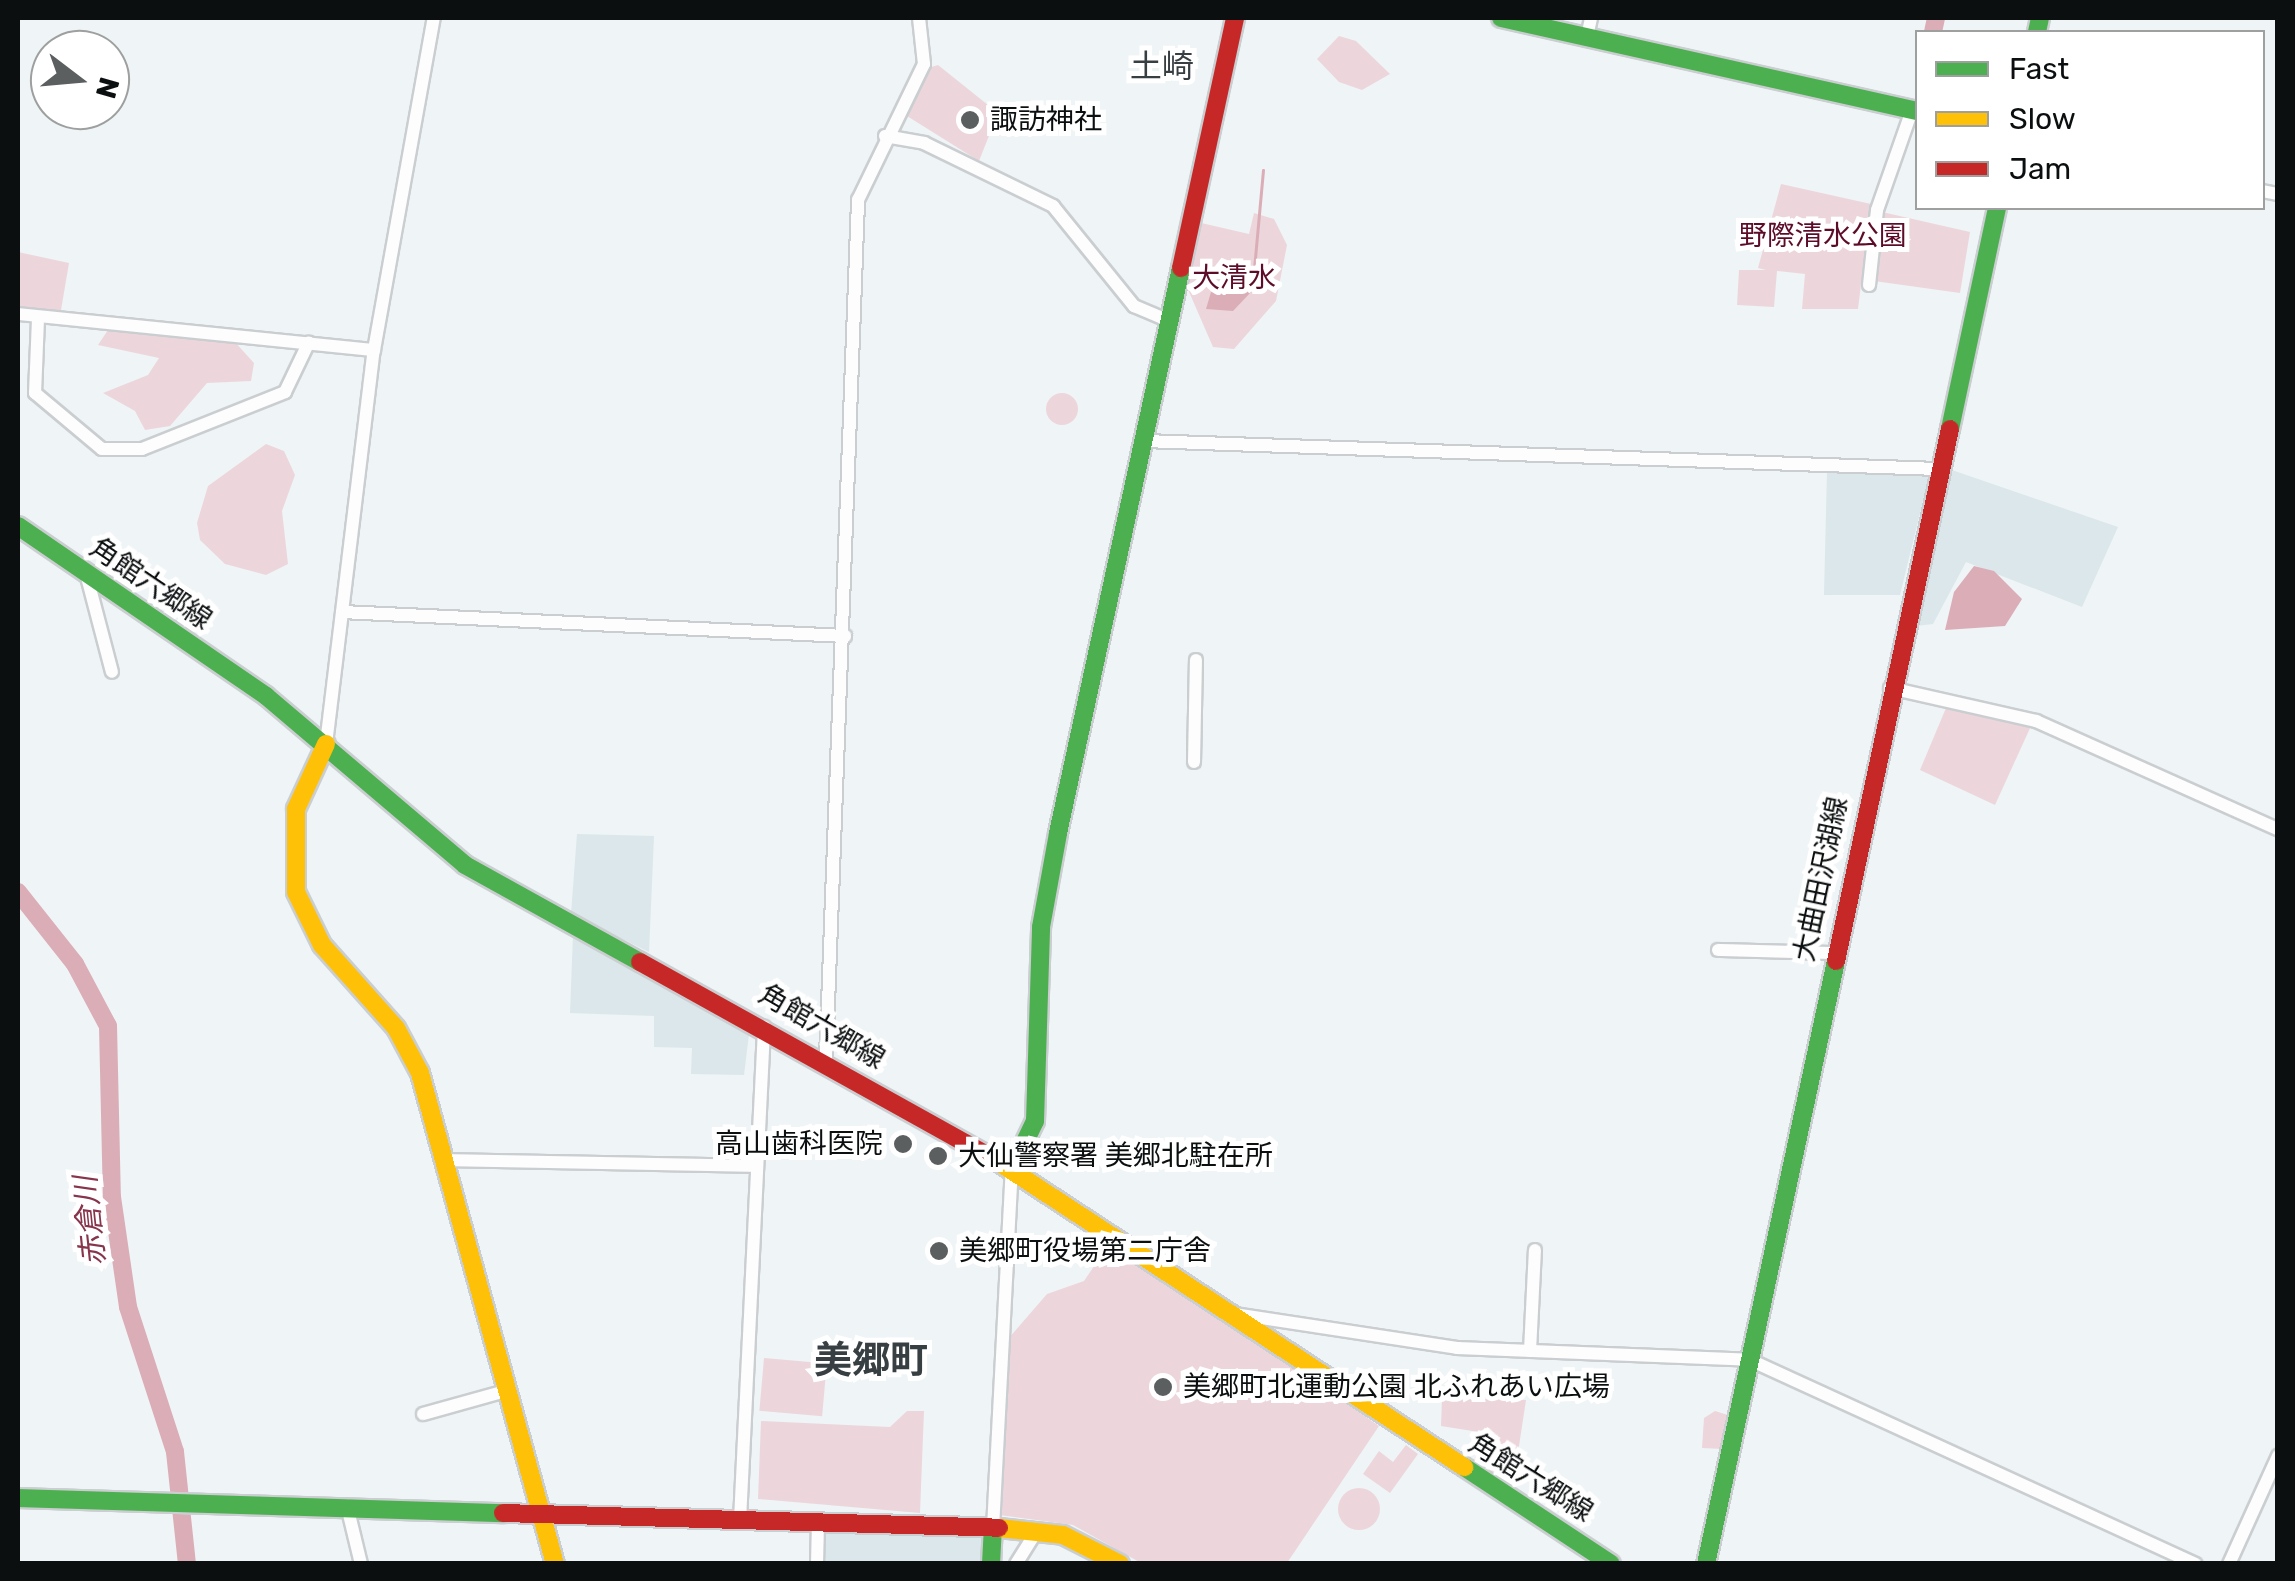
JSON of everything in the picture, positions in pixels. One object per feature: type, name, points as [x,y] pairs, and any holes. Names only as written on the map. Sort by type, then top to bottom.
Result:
[{"type":"street","points":[[434,18],[374,350],[326,744],[296,810],[296,892],[322,945],[409,1049],[448,1160],[554,1564]]},
{"type":"street","points":[[826,1058],[858,200],[885,136],[924,64],[919,18]]},
{"type":"street","points":[[991,1564],[1012,1169],[1034,1122],[1048,890],[1166,320],[1235,18]]},
{"type":"street","points":[[1501,18],[1915,110],[1877,210],[1869,285]]},
{"type":"street","points":[[1587,37],[1591,18]]},
{"type":"street","points":[[885,136],[924,143],[1053,206],[1134,306],[1166,320]]},
{"type":"street","name":"大曲田沢湖線","points":[[1706,1564],[1890,688],[1998,210]]},
{"type":"street","points":[[18,314],[374,350]]},
{"type":"street","points":[[38,319],[35,393],[102,450],[142,449],[285,392],[309,342]]},
{"type":"street","points":[[1144,441],[1938,469]]},
{"type":"street","name":"角館六郷線","points":[[18,526],[326,744],[506,892],[764,1024],[1012,1169],[1611,1564]]},
{"type":"street","points":[[86,573],[112,672]]},
{"type":"street","points":[[342,612],[844,636]]},
{"type":"street","points":[[1194,762],[1196,660]]},
{"type":"street","points":[[1890,688],[2036,721],[2278,829]]},
{"type":"street","points":[[1718,950],[1834,954]]},
{"type":"street","points":[[740,1520],[764,1024]]},
{"type":"street","points":[[448,1160],[756,1166]]},
{"type":"street","points":[[1530,1352],[1535,1250]]},
{"type":"street","points":[[1228,1314],[1530,1352],[1750,1360],[2195,1564]]},
{"type":"street","points":[[424,1414],[509,1390]]},
{"type":"street","points":[[2229,1564],[2278,1456]]},
{"type":"street","points":[[18,1498],[1038,1530],[1120,1564]]},
{"type":"street","points":[[347,1506],[362,1564]]},
{"type":"street","points":[[817,1564],[818,1523]]},
{"type":"street","points":[[1016,1564],[1038,1530]]},
{"type":"shaded area","name":"大清水","points":[[1252,291],[1233,311],[1206,309],[1211,292]]},
{"type":"shaded area","points":[[1946,468],[2118,527],[2082,607],[1966,562],[1933,624],[1907,627]]},
{"type":"shaded area","points":[[1827,472],[1929,476],[1900,595],[1824,595]]},
{"type":"shaded area","points":[[1974,566],[1994,571],[2022,599],[2005,626],[1945,630],[1954,592]]},
{"type":"shaded area","points":[[577,834],[654,836],[649,952],[571,914]]},
{"type":"shaded area","points":[[573,935],[750,1026],[744,1075],[691,1074],[692,1048],[654,1047],[654,1016],[570,1013]]},
{"type":"shaded area","points":[[821,1528],[989,1533],[988,1563],[820,1564]]},
{"type":"green space","points":[[1339,36],[1356,41],[1390,74],[1362,90],[1339,82],[1317,59]]},
{"type":"green space","points":[[938,65],[998,113],[979,161],[907,116],[928,68]]},
{"type":"green space","name":"野際清水公園","points":[[1781,184],[1871,204],[1858,309],[1802,309],[1805,274],[1777,271],[1774,307],[1737,305],[1739,270],[1766,270],[1758,268]]},
{"type":"green space","points":[[1882,212],[1970,232],[1960,293],[1874,281]]},
{"type":"green space","name":"大清水","points":[[1254,213],[1274,219],[1287,245],[1276,301],[1234,349],[1213,347],[1183,278],[1197,222],[1249,234]]},
{"type":"green space","points":[[18,252],[69,263],[60,316],[18,309]]},
{"type":"green space","points":[[108,330],[234,341],[254,363],[251,381],[207,383],[170,426],[145,430],[135,411],[103,393],[148,375],[159,358],[98,345]]},
{"type":"green space","points":[[1062,393],[1073,398],[1078,409],[1073,420],[1062,425],[1051,420],[1046,409],[1051,398]]},
{"type":"green space","points":[[266,444],[284,451],[295,475],[282,511],[288,564],[266,575],[225,564],[200,540],[197,523],[208,486]]},
{"type":"green space","points":[[1946,708],[2031,726],[1995,805],[1920,770]]},
{"type":"green space","name":"美郷町北運動公園 北ふれあい広場","points":[[1111,1241],[1379,1426],[1287,1563],[1141,1563],[1073,1525],[999,1515],[1008,1339],[1047,1294],[1084,1281]]},
{"type":"green space","points":[[764,1358],[827,1363],[822,1416],[759,1411]]},
{"type":"green space","points":[[1442,1398],[1526,1400],[1512,1492],[1471,1468],[1485,1433],[1441,1426]]},
{"type":"green space","points":[[907,1411],[924,1411],[920,1513],[758,1499],[761,1421],[890,1427]]},
{"type":"green space","points":[[1715,1411],[1731,1416],[1723,1449],[1702,1448],[1704,1418]]},
{"type":"green space","points":[[1406,1445],[1418,1454],[1390,1493],[1363,1474],[1379,1451],[1393,1462]]},
{"type":"green space","points":[[1359,1488],[1374,1494],[1380,1509],[1374,1524],[1359,1530],[1344,1524],[1338,1509],[1344,1494]]},
{"type":"waterway","points":[[1933,30],[1936,18]]},
{"type":"waterway","points":[[1252,291],[1263,170]]},
{"type":"waterway","name":"赤倉川","points":[[18,892],[75,964],[108,1026],[112,1197],[128,1307],[175,1452],[187,1564]]},
{"type":"traffic: fast","points":[[1501,18],[1915,110]]},
{"type":"traffic: fast","points":[[2037,30],[2040,18]]},
{"type":"traffic: fast","points":[[1950,429],[1997,210]]},
{"type":"traffic: fast","points":[[1012,1169],[1035,1121],[1041,927],[1058,833],[1181,268]]},
{"type":"traffic: fast","points":[[18,526],[266,696],[465,865],[640,962]]},
{"type":"traffic: fast","points":[[1706,1564],[1836,961]]},
{"type":"traffic: fast","points":[[1464,1467],[1611,1564]]},
{"type":"traffic: fast","points":[[18,1498],[503,1513]]},
{"type":"traffic: fast","points":[[991,1564],[993,1528]]},
{"type":"traffic: slow","points":[[326,744],[296,809],[296,892],[322,945],[396,1028],[420,1073],[555,1564]]},
{"type":"traffic: slow","points":[[991,1157],[1464,1467]]},
{"type":"traffic: slow","points":[[999,1528],[1063,1535],[1120,1564]]},
{"type":"traffic: jam","points":[[1181,268],[1235,18]]},
{"type":"traffic: jam","points":[[1836,961],[1950,429]]},
{"type":"traffic: jam","points":[[640,962],[991,1157]]},
{"type":"traffic: jam","points":[[503,1513],[999,1528]]},
{"type":"place","name":"諏訪神社","points":[[970,120]]},
{"type":"place","name":"高山歯科医院","points":[[903,1144]]},
{"type":"place","name":"大仙警察署 美郷北駐在所","points":[[938,1156]]},
{"type":"place","name":"美郷町役場第二庁舎","points":[[939,1251]]},
{"type":"place","name":"美郷町北運動公園 北ふれあい広場","points":[[1163,1387]]},
{"type":"district","name":"土崎","points":[[1162,66]]},
{"type":"district","name":"美郷町","points":[[871,1361]]}]
